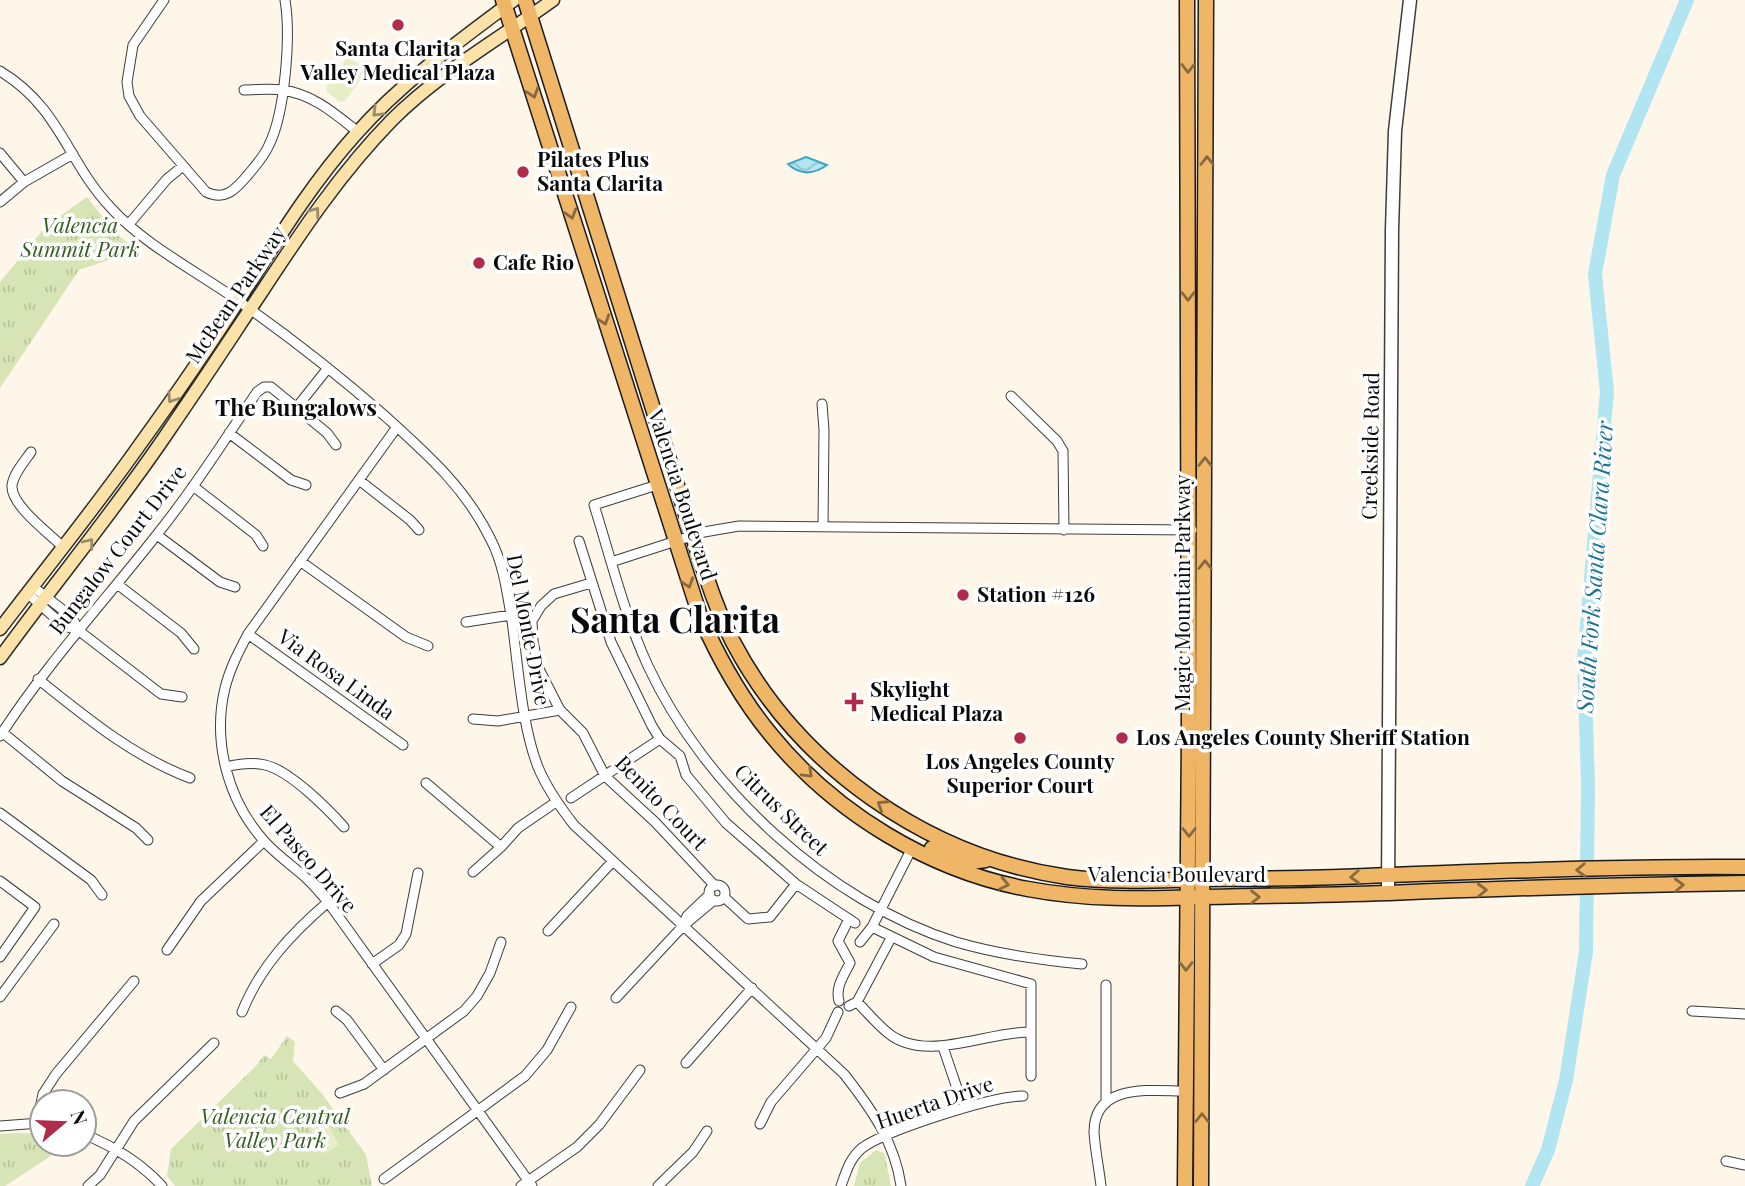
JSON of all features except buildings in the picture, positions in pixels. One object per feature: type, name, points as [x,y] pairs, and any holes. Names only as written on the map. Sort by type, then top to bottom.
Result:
[{"type":"main road","name":"Valencia Boulevard","points":[[525,0],[692,536],[721,617],[764,692],[805,741],[851,783],[923,831],[991,859],[1035,871],[1077,878],[1121,881],[1330,878],[1745,867]]},
{"type":"main road","name":"McBean Parkway","points":[[0,658],[42,600],[91,541],[161,443],[305,226],[369,144],[402,110],[552,0]]},
{"type":"main road","name":"Magic Mountain Parkway","points":[[1187,0],[1189,880],[1194,898],[1201,1186]]},
{"type":"main road","name":"Magic Mountain Parkway","points":[[1185,1186],[1185,1091],[1194,898],[1204,879],[1206,0]]},
{"type":"main road","name":"Valencia Boulevard","points":[[507,2],[512,28],[690,591],[710,638],[734,682],[771,735],[816,781],[867,821],[912,848],[980,877],[1028,889],[1121,900],[1745,883]]},
{"type":"main road","name":"McBean Parkway","points":[[0,629],[141,444],[297,210],[358,132],[421,72],[507,2]]},
{"type":"main road","points":[[1188,159],[1197,189],[1199,239],[1206,244]]},
{"type":"main road","points":[[710,638],[723,649],[751,694],[764,692]]},
{"type":"main road","points":[[867,821],[882,821],[908,835],[923,831]]},
{"type":"main road","points":[[912,848],[924,844],[970,862],[991,859]]},
{"type":"street","points":[[164,0],[133,46],[127,82],[129,96],[140,116],[206,192],[215,196],[222,196],[238,187],[269,146],[274,134],[287,41],[285,0]]},
{"type":"street","name":"Creekside Road","points":[[1388,893],[1392,230],[1396,124],[1410,0]]},
{"type":"street","name":"Del Monte Drive","points":[[0,71],[20,83],[41,103],[94,187],[112,210],[328,368],[436,461],[461,489],[492,541],[503,570],[537,765],[556,802],[574,825],[683,926],[820,1044],[863,1098],[886,1136],[901,1186]]},
{"type":"street","points":[[244,90],[282,90],[311,98],[324,104],[358,132]]},
{"type":"street","points":[[0,153],[24,182]]},
{"type":"street","points":[[0,202],[24,182],[73,153]]},
{"type":"street","points":[[129,224],[167,179],[183,166]]},
{"type":"street","points":[[328,368],[297,407],[327,433],[336,445]]},
{"type":"street","name":"Bungalow Court Drive","points":[[1,734],[38,679],[117,584],[193,486],[257,391],[271,387],[297,407]]},
{"type":"street","points":[[1011,396],[1063,451],[1063,530]]},
{"type":"street","points":[[822,404],[823,527]]},
{"type":"street","name":"El Paseo Drive","points":[[397,427],[248,634],[233,664],[222,707],[222,749],[239,805],[264,841],[307,879],[328,902],[527,1184]]},
{"type":"street","points":[[229,433],[291,480],[306,485]]},
{"type":"street","points":[[31,452],[15,475],[13,494],[18,505],[63,547]]},
{"type":"street","points":[[359,480],[419,530]]},
{"type":"street","name":"Citrus Street","points":[[657,485],[594,505],[624,605],[648,668],[662,694],[716,772],[759,820],[813,867],[882,909],[956,942],[1028,958],[1082,964]]},
{"type":"street","points":[[193,486],[256,535],[262,546]]},
{"type":"street","points":[[611,562],[724,527],[739,526],[1205,530]]},
{"type":"street","points":[[157,534],[220,582],[235,587]]},
{"type":"street","name":"Benito Court","points":[[579,541],[611,642],[660,739],[680,756],[686,775],[726,823],[796,884],[852,921],[838,941],[850,964],[838,987],[839,1000]]},
{"type":"street","points":[[300,561],[405,637],[428,646]]},
{"type":"street","name":"Benito Court","points":[[591,583],[554,594],[541,606],[533,621],[533,641],[538,667],[560,710],[583,733],[605,776],[663,830],[715,894],[748,919],[769,917],[796,884]]},
{"type":"street","points":[[117,584],[181,633],[194,649]]},
{"type":"street","points":[[29,590],[42,600],[64,626],[78,630],[161,694],[181,697]]},
{"type":"street","points":[[466,622],[511,615]]},
{"type":"street","name":"Via Rosa Linda","points":[[248,634],[403,744]]},
{"type":"street","points":[[38,679],[138,754],[190,778]]},
{"type":"street","points":[[473,719],[498,721],[527,718],[560,710]]},
{"type":"street","points":[[1,734],[62,781],[136,828],[148,840]]},
{"type":"street","points":[[570,798],[660,739]]},
{"type":"street","points":[[226,767],[257,763],[278,770],[327,808],[344,827]]},
{"type":"street","points":[[426,783],[501,848]]},
{"type":"street","points":[[473,872],[501,848],[518,828],[556,802]]},
{"type":"street","points":[[0,813],[91,880],[102,895]]},
{"type":"street","points":[[167,950],[201,901],[264,841]]},
{"type":"street","points":[[860,942],[882,909],[912,848]]},
{"type":"street","points":[[548,931],[613,861]]},
{"type":"street","points":[[372,964],[399,944],[406,934],[418,873]]},
{"type":"street","points":[[0,881],[35,907],[0,957]]},
{"type":"street","points":[[616,998],[715,894]]},
{"type":"street","points":[[242,1012],[250,993],[278,951],[298,928],[328,902]]},
{"type":"street","points":[[0,997],[54,924]]},
{"type":"street","points":[[872,927],[934,957],[1031,984],[1031,1076]]},
{"type":"street","points":[[838,1012],[844,1013],[853,1004],[891,938]]},
{"type":"street","points":[[340,1093],[364,1084],[464,1011],[477,996],[490,973],[502,942]]},
{"type":"street","points":[[47,1088],[134,981]]},
{"type":"street","points":[[1106,985],[1106,1103]]},
{"type":"street","points":[[686,1063],[752,988]]},
{"type":"street","points":[[760,1124],[771,1102],[820,1044],[827,1027],[831,1026],[838,1012],[836,1006],[839,1000],[853,1004],[889,1034],[905,1043],[943,1046],[1016,1032],[1031,1032]]},
{"type":"street","points":[[384,1179],[525,1076],[547,1050],[571,1007]]},
{"type":"street","points":[[336,1011],[347,1020],[384,1070]]},
{"type":"street","points":[[1692,1011],[1745,1014]]},
{"type":"street","points":[[88,1186],[100,1175],[144,1109],[214,1042]]},
{"type":"street","points":[[943,1046],[959,1094]]},
{"type":"street","points":[[527,1184],[592,1133],[640,1070]]},
{"type":"street","points":[[1101,1186],[1094,1131],[1100,1111],[1106,1103],[1131,1091],[1185,1091]]},
{"type":"street","name":"Huerta Drive","points":[[841,1186],[848,1165],[861,1149],[886,1136],[951,1112],[1009,1096],[1023,1096]]},
{"type":"street","points":[[0,1125],[28,1124]]},
{"type":"street","points":[[658,1186],[693,1152],[707,1131]]},
{"type":"street","points":[[98,1141],[135,1161],[162,1186]]},
{"type":"street","points":[[1726,1161],[1745,1165]]},
{"type":"green space","points":[[350,58],[364,68],[365,73],[345,101],[340,102],[327,92],[326,87],[346,59]]},
{"type":"green space","name":"Valencia Summit Park","points":[[87,197],[116,234],[138,250],[79,270],[0,388],[0,282],[46,226]]},
{"type":"green space","name":"Valencia Central Valley Park","points":[[287,1036],[295,1042],[293,1061],[323,1095],[366,1155],[372,1186],[175,1186],[167,1176],[171,1149],[264,1055],[271,1059]]},
{"type":"green space","points":[[325,1120],[339,1145],[324,1154],[310,1129]]},
{"type":"green space","points":[[28,1133],[28,1158],[48,1158],[5,1186],[0,1186],[0,1134]]},
{"type":"green space","points":[[876,1150],[884,1153],[891,1186],[854,1186],[860,1163]]},
{"type":"water","points":[[806,157],[827,165],[817,171],[807,172],[788,164]]},
{"type":"waterway","name":"South Fork Santa Clara River","points":[[1532,1186],[1548,1150],[1566,1080],[1586,952],[1588,783],[1584,660],[1607,392],[1595,274],[1613,175],[1687,0]]},
{"type":"place","name":"Santa Clarita Valley Medical Plaza","points":[[398,25]]},
{"type":"place","name":"Pilates Plus Santa Clarita","points":[[523,172]]},
{"type":"place","name":"Cafe Rio","points":[[479,263]]},
{"type":"place","name":"Station #126","points":[[963,595]]},
{"type":"place","name":"Skylight Medical Plaza","points":[[854,702]]},
{"type":"place","name":"Los Angeles County Superior Court","points":[[1020,738]]},
{"type":"place","name":"Los Angeles County Sheriff Station","points":[[1122,738]]},
{"type":"district","name":"The Bungalows","points":[[296,408]]},
{"type":"district","name":"Santa Clarita","points":[[675,621]]}]
